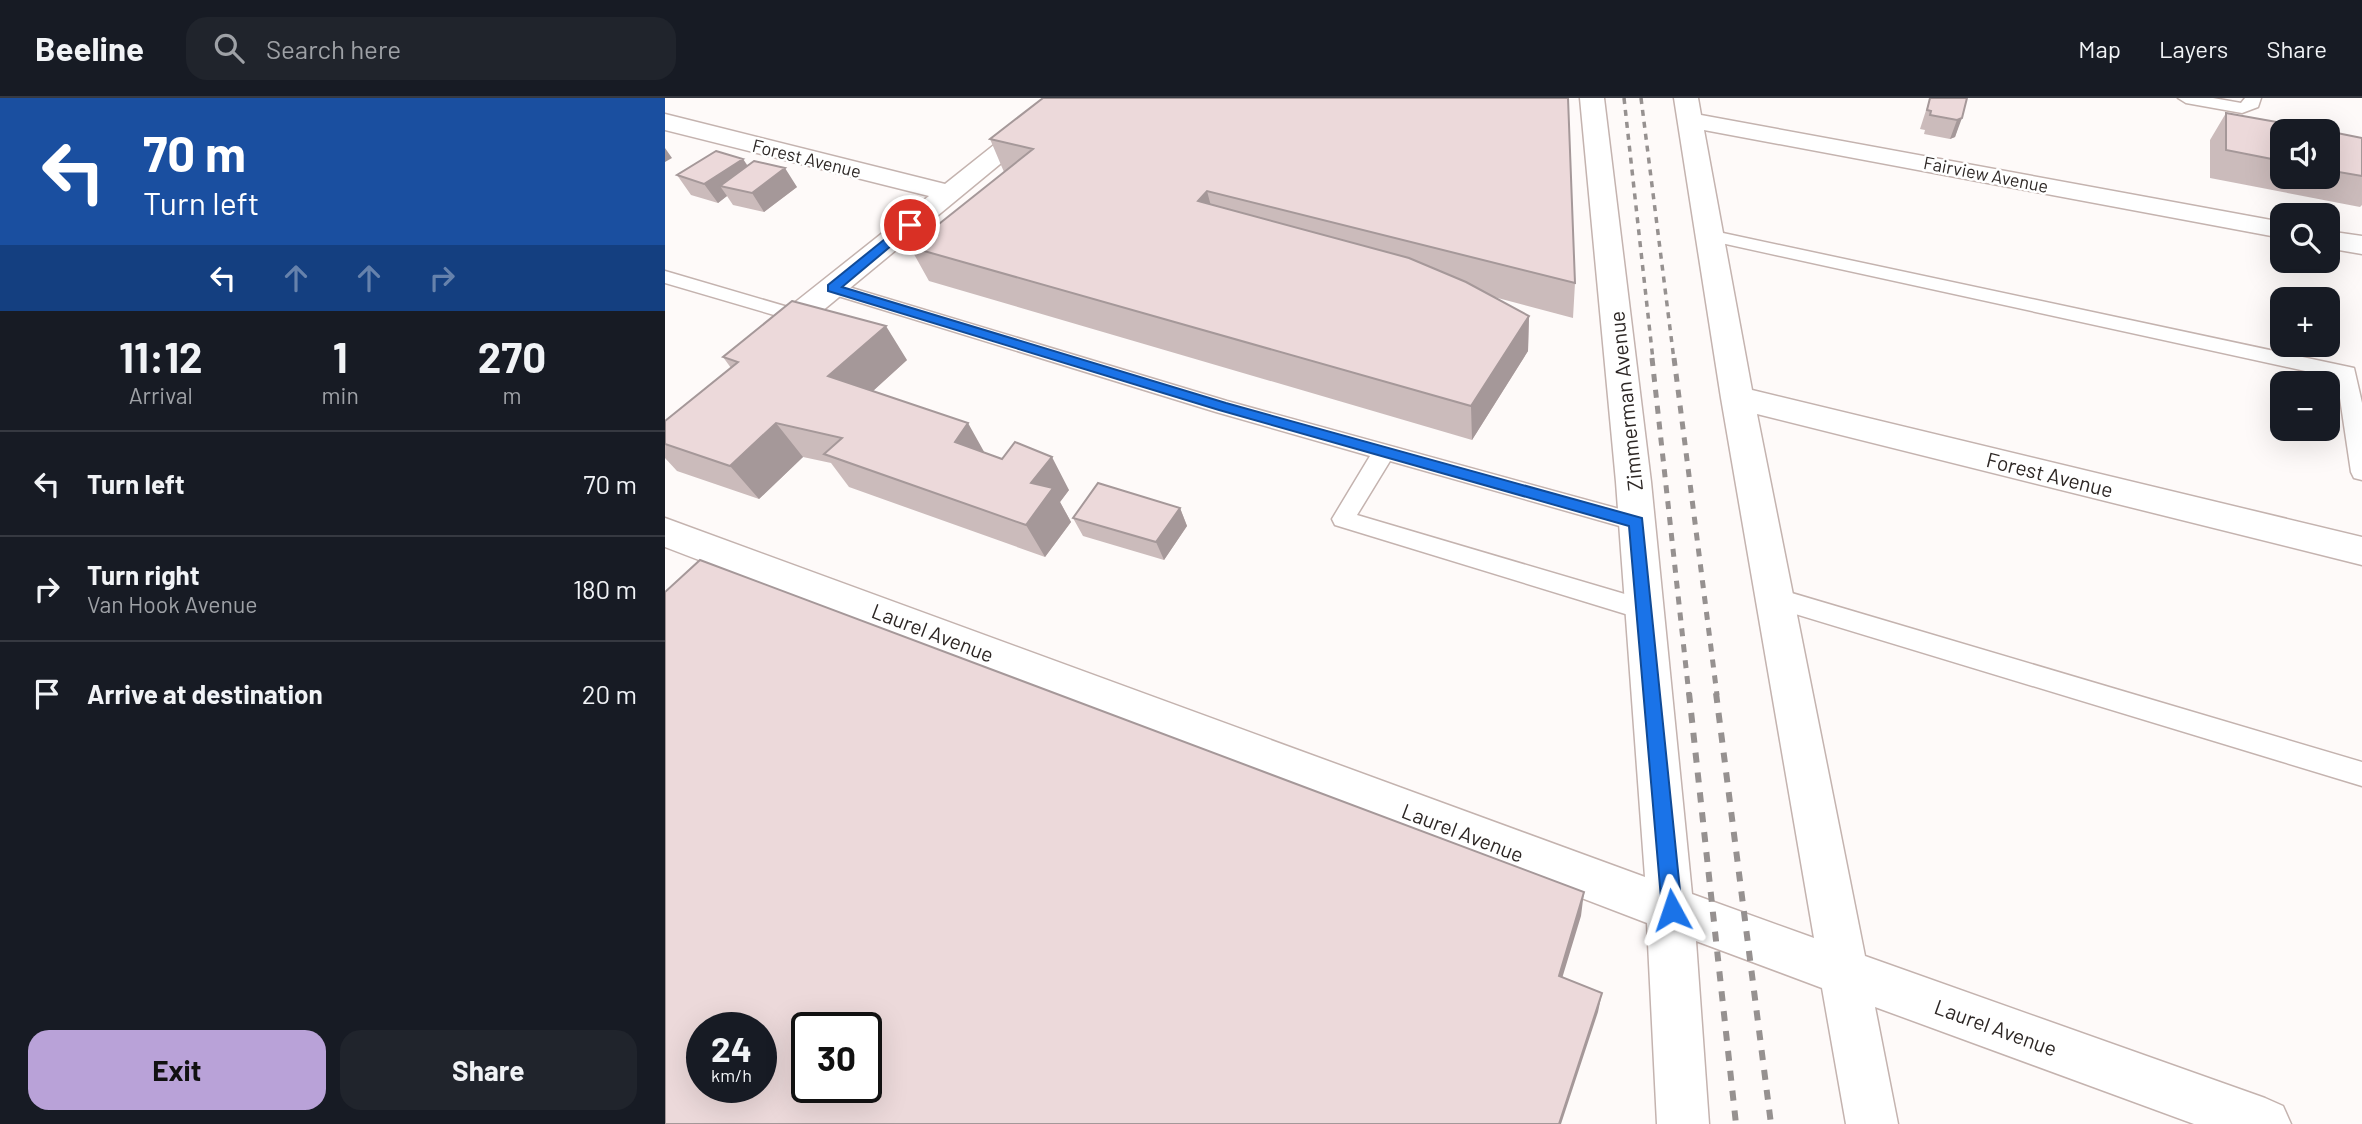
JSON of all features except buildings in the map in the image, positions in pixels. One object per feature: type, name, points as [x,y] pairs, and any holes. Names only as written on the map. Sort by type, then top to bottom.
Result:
[{"type":"street","points":[[747,358],[1068,98]]},
{"type":"street","name":"Zimmerman Avenue","points":[[1592,98],[1637,522],[1672,910],[1683,1124]]},
{"type":"street","points":[[1688,109],[1737,398],[1872,1124]]},
{"type":"street","name":"Fairview Avenue","points":[[1688,109],[2270,228]]},
{"type":"street","name":"Forest Avenue","points":[[665,122],[949,193]]},
{"type":"street","points":[[2340,241],[2362,245]]},
{"type":"street","name":"Forest Avenue","points":[[1737,398],[2362,551]]},
{"type":"street","name":"Laurel Avenue","points":[[665,532],[725,568],[2265,1124]]},
{"type":"lane","points":[[2186,98],[2242,108],[2252,104],[2253,98]]},
{"type":"lane","points":[[1709,235],[2355,368],[2362,472]]},
{"type":"lane","points":[[665,277],[798,316]]},
{"type":"lane","points":[[832,288],[1223,407],[1637,522]]},
{"type":"lane","points":[[1384,452],[1343,519],[1645,610]]},
{"type":"lane","points":[[1775,598],[2362,774]]},
{"type":"railway","points":[[1624,98],[1653,360]]},
{"type":"railway","points":[[1641,98],[1674,360]]},
{"type":"railway","points":[[1652,358],[1689,695]]},
{"type":"railway","points":[[1674,358],[1717,695]]},
{"type":"railway","points":[[1689,693],[1736,1124]]},
{"type":"railway","points":[[1716,693],[1771,1124]]},
{"type":"route","points":[[910,225],[832,288],[1223,407],[1637,522],[1672,910]]}]
